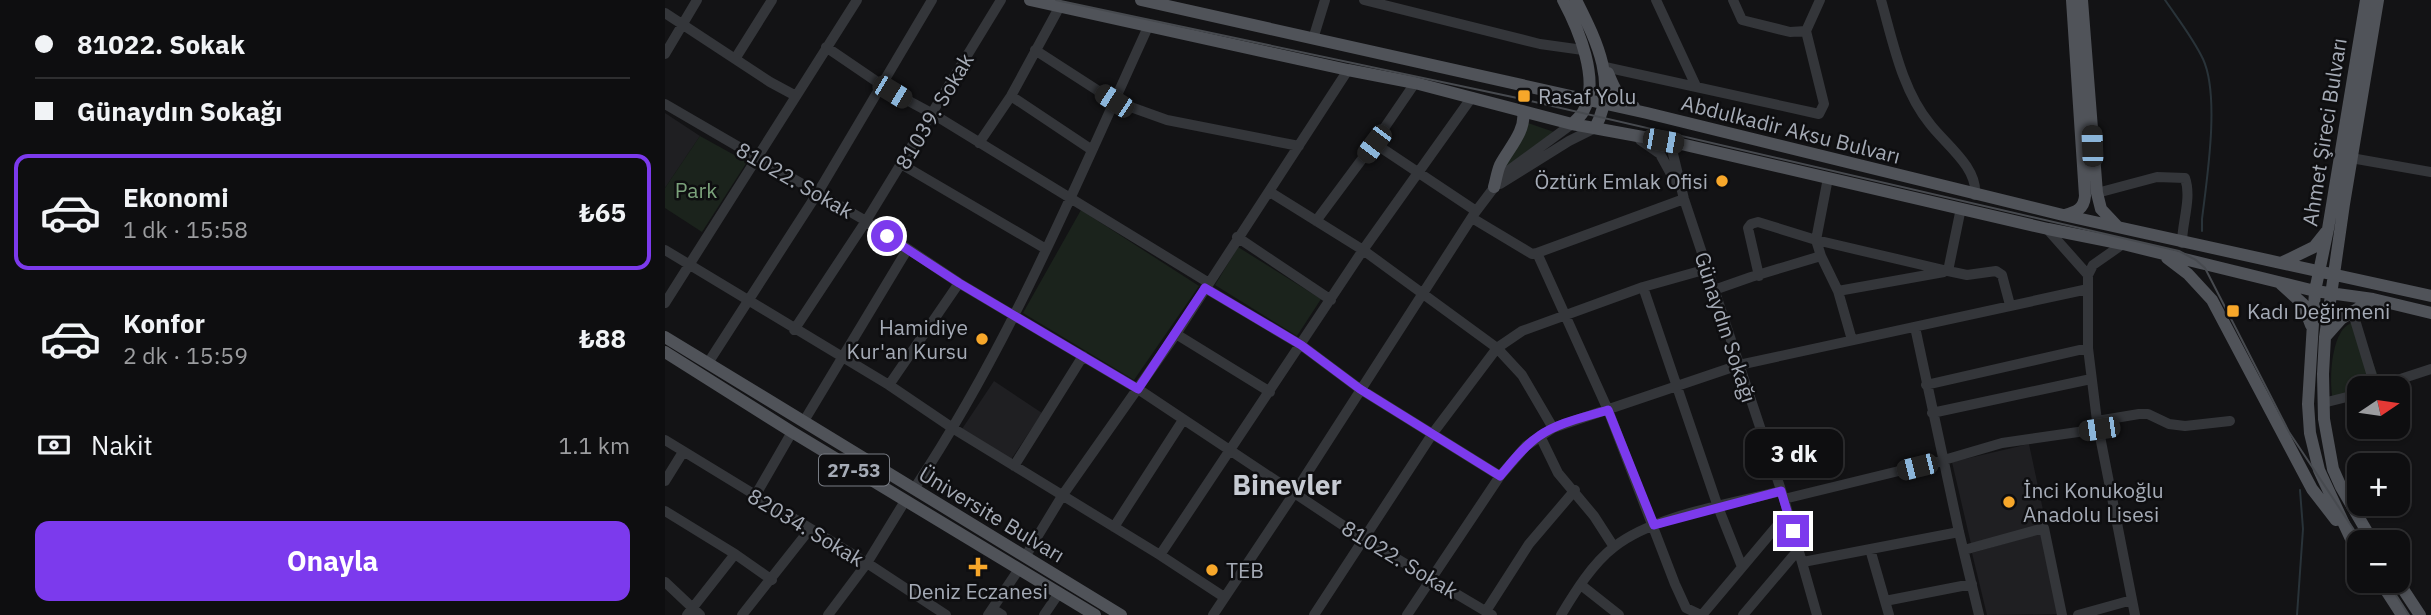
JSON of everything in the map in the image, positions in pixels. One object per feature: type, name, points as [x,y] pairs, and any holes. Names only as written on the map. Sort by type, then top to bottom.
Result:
[{"type":"main road","points":[[1030,0],[1415,83],[1572,124],[1681,144],[2123,244],[2315,291],[2373,299],[2431,313]]},
{"type":"main road","name":"Abdulkadir Aksu Bulvarı","points":[[1141,0],[1169,3],[1313,39],[1647,113],[1975,195],[2182,243],[2335,273],[2431,296]]},
{"type":"main road","points":[[1563,0],[1574,21],[1591,83],[1583,113],[1572,124]]},
{"type":"main road","points":[[1576,0],[1616,92],[1622,100],[1647,113]]},
{"type":"main road","points":[[2063,215],[2080,209],[2084,203],[2071,0]]},
{"type":"main road","points":[[2082,0],[2098,197],[2107,217],[2118,227]]},
{"type":"main road","name":"Ahmet Şireci Bulvarı","points":[[2349,530],[2319,470],[2310,433],[2308,404],[2315,291],[2328,229],[2366,0]]},
{"type":"main road","points":[[2366,530],[2333,469],[2325,434],[2323,403],[2325,337],[2351,158],[2378,0]]},
{"type":"main road","points":[[1595,128],[1601,118],[1604,104],[1605,67]]},
{"type":"main road","points":[[1494,187],[1498,168],[1520,132],[1523,112]]},
{"type":"main road","points":[[2084,203],[2092,205],[2098,197]]},
{"type":"main road","points":[[2280,263],[2314,247],[2328,229]]},
{"type":"main road","points":[[2162,254],[2188,274],[2211,300],[2312,489],[2347,533]]},
{"type":"main road","points":[[2274,280],[2303,304],[2312,329]]},
{"type":"main road","points":[[2325,337],[2352,310],[2373,299]]},
{"type":"main road","name":"Üniversite Bulvarı","points":[[665,337],[1121,615]]},
{"type":"main road","name":"Üniversite Bulvarı","points":[[665,352],[1095,615]]},
{"type":"main road","points":[[2388,593],[2402,615]]},
{"type":"main road","points":[[2406,593],[2420,615]]},
{"type":"street","points":[[665,54],[697,0]]},
{"type":"street","points":[[735,59],[772,0]]},
{"type":"street","points":[[665,303],[857,0]]},
{"type":"street","points":[[708,363],[817,194],[932,0]]},
{"type":"street","name":"81039. Sokak","points":[[794,330],[866,221],[1001,0]]},
{"type":"street","points":[[1313,39],[1325,0]]},
{"type":"street","points":[[1364,0],[1406,5],[1539,44],[1583,50]]},
{"type":"street","points":[[1656,0],[1696,86]]},
{"type":"street","points":[[1733,0],[1742,20],[1790,32],[1806,31]]},
{"type":"street","points":[[1605,67],[1819,114],[1824,104],[1806,31],[1820,0]]},
{"type":"street","points":[[1881,0],[1913,99],[1929,124],[1968,169],[1974,183],[1975,195]]},
{"type":"street","points":[[979,143],[1011,96],[1060,6]]},
{"type":"street","points":[[665,13],[796,96]]},
{"type":"street","points":[[914,489],[954,429],[1015,315],[1148,27]]},
{"type":"street","points":[[826,47],[906,100],[1071,197],[1301,345],[1360,389],[1500,476]]},
{"type":"street","points":[[1035,50],[1114,101],[1167,120],[1299,146]]},
{"type":"street","points":[[1025,556],[1062,496],[1176,334],[1348,70]]},
{"type":"street","points":[[1316,221],[1374,144],[1415,83]]},
{"type":"street","points":[[1011,96],[1092,149]]},
{"type":"street","points":[[1160,555],[1363,250],[1420,174],[1472,97]]},
{"type":"street","name":"81022. Sokak","points":[[665,104],[866,221],[959,283],[1138,389],[1362,538],[1489,613]]},
{"type":"street","points":[[1213,615],[1474,214],[1505,173],[1572,124]]},
{"type":"street","points":[[1494,187],[1595,128]]},
{"type":"street","points":[[1626,134],[1648,143],[1660,154],[1684,199]]},
{"type":"street","points":[[1374,144],[1532,254],[1684,199]]},
{"type":"street","points":[[1681,144],[1674,148],[1673,154],[1684,199]]},
{"type":"street","points":[[2351,158],[2431,172]]},
{"type":"street","points":[[901,164],[1046,249]]},
{"type":"street","points":[[2098,197],[2157,177],[2185,178],[2188,194],[2182,243]]},
{"type":"street","points":[[1828,178],[1816,240],[1838,291],[1852,340]]},
{"type":"street","points":[[1270,192],[1363,250],[1497,348],[1522,375],[1553,428]]},
{"type":"street","name":"Günaydın Sokağı","points":[[1684,199],[1782,495],[1817,615]]},
{"type":"street","points":[[1948,271],[1961,208]]},
{"type":"street","points":[[1759,276],[1748,228],[1758,222],[1816,240],[1967,275],[1996,271],[2002,275],[2010,305]]},
{"type":"street","points":[[2048,229],[2088,275]]},
{"type":"street","points":[[1237,237],[1331,300]]},
{"type":"street","points":[[2123,244],[2094,264],[2088,275],[2088,348],[2098,425],[2135,615]]},
{"type":"street","points":[[665,250],[889,385],[954,429],[1160,555],[1223,597]]},
{"type":"street","points":[[804,421],[907,250]]},
{"type":"street","points":[[1537,253],[1608,410],[1686,608],[1702,615],[1787,514]]},
{"type":"street","points":[[1714,290],[1821,256]]},
{"type":"street","points":[[1314,615],[1433,433],[1497,348],[1522,331],[1643,287],[1707,269]]},
{"type":"street","points":[[1838,291],[1948,271]]},
{"type":"street","points":[[889,385],[959,283]]},
{"type":"street","points":[[1643,287],[1675,386],[1742,566]]},
{"type":"street","points":[[1407,615],[1500,476],[1526,446],[1553,428],[1739,365],[2088,289]]},
{"type":"street","points":[[2352,310],[2371,376]]},
{"type":"street","points":[[1915,327],[1979,615]]},
{"type":"street","points":[[1176,334],[1270,392]]},
{"type":"street","points":[[1926,386],[2088,348]]},
{"type":"street","points":[[1014,466],[1083,356]]},
{"type":"street","points":[[2409,376],[2431,369]]},
{"type":"street","points":[[1932,413],[2091,379]]},
{"type":"street","points":[[2323,403],[2347,397]]},
{"type":"street","points":[[1561,615],[1581,585],[1614,547],[1654,525],[1718,507],[1944,460],[2002,443],[2098,425],[2139,414],[2148,414],[2169,424],[2185,426],[2230,421]]},
{"type":"street","points":[[1114,527],[1183,420]]},
{"type":"street","points":[[755,496],[792,432]]},
{"type":"street","points":[[1539,436],[1558,473],[1575,491],[1614,547]]},
{"type":"street","name":"82034. Sokak","points":[[665,440],[867,563],[944,614]]},
{"type":"street","points":[[665,481],[683,452]]},
{"type":"street","points":[[1489,613],[1529,544],[1575,491]]},
{"type":"street","points":[[831,614],[867,563],[905,501]]},
{"type":"street","points":[[665,511],[772,580]]},
{"type":"street","points":[[1963,550],[2044,528],[2061,615]]},
{"type":"street","points":[[742,615],[810,529]]},
{"type":"street","points":[[1803,562],[1959,531]]},
{"type":"street","points":[[1743,615],[1799,549]]},
{"type":"street","points":[[1870,549],[1889,615]]},
{"type":"street","points":[[665,582],[693,613],[735,554]]},
{"type":"street","points":[[994,613],[1019,569]]},
{"type":"street","points":[[1885,601],[1972,584]]},
{"type":"street","points":[[1581,585],[1619,615]]},
{"type":"street","points":[[1044,615],[1059,593]]},
{"type":"street","points":[[2078,615],[2132,600]]},
{"type":"shaded area","points":[[665,113],[700,136],[665,188]]},
{"type":"shaded area","points":[[994,381],[1042,413],[1010,461],[962,429]]},
{"type":"shaded area","points":[[2029,444],[2046,524],[1971,544],[1952,462]]},
{"type":"shaded area","points":[[2042,533],[2059,614],[1987,615],[1972,553]]},
{"type":"green space","points":[[1528,123],[1554,132],[1500,172]]},
{"type":"green space","name":"Park","points":[[700,136],[747,162],[702,232],[665,208],[665,188]]},
{"type":"green space","points":[[1081,210],[1199,286],[1134,380],[1023,313]]},
{"type":"green space","points":[[1238,247],[1321,299],[1297,336],[1215,285]]},
{"type":"green space","points":[[2360,318],[2358,323],[2378,376],[2347,376],[2347,396],[2333,401],[2333,356],[2338,339],[2349,324]]},
{"type":"waterway","points":[[2165,0],[2195,44],[2208,75],[2211,138],[2202,231]]},
{"type":"waterway","points":[[2297,615],[2303,529],[2300,490]]},
{"type":"tram line","points":[[1056,0],[1522,99],[2179,251],[2205,268],[2289,432],[2354,530]]},
{"type":"tram line","points":[[2395,593],[2409,615]]},
{"type":"place","name":"Rasaf Yolu","points":[[1524,96]]},
{"type":"place","name":"Öztürk Emlak Ofisi","points":[[1722,181]]},
{"type":"place","name":"Kadı Değirmeni","points":[[2233,311]]},
{"type":"place","name":"Hamidiye Kur'an Kursu","points":[[982,339]]},
{"type":"place","name":"İnci Konukoğlu Anadolu Lisesi","points":[[2009,502]]},
{"type":"place","name":"Deniz Eczanesi","points":[[978,567]]},
{"type":"place","name":"TEB","points":[[1212,570]]},
{"type":"district","name":"Binevler","points":[[1287,484]]},
{"type":"route","points":[[887,236],[959,283],[1138,389],[1205,288],[1301,345],[1360,389],[1500,476],[1526,446],[1539,436],[1553,428],[1608,410],[1654,525],[1781,491],[1793,531]]}]
